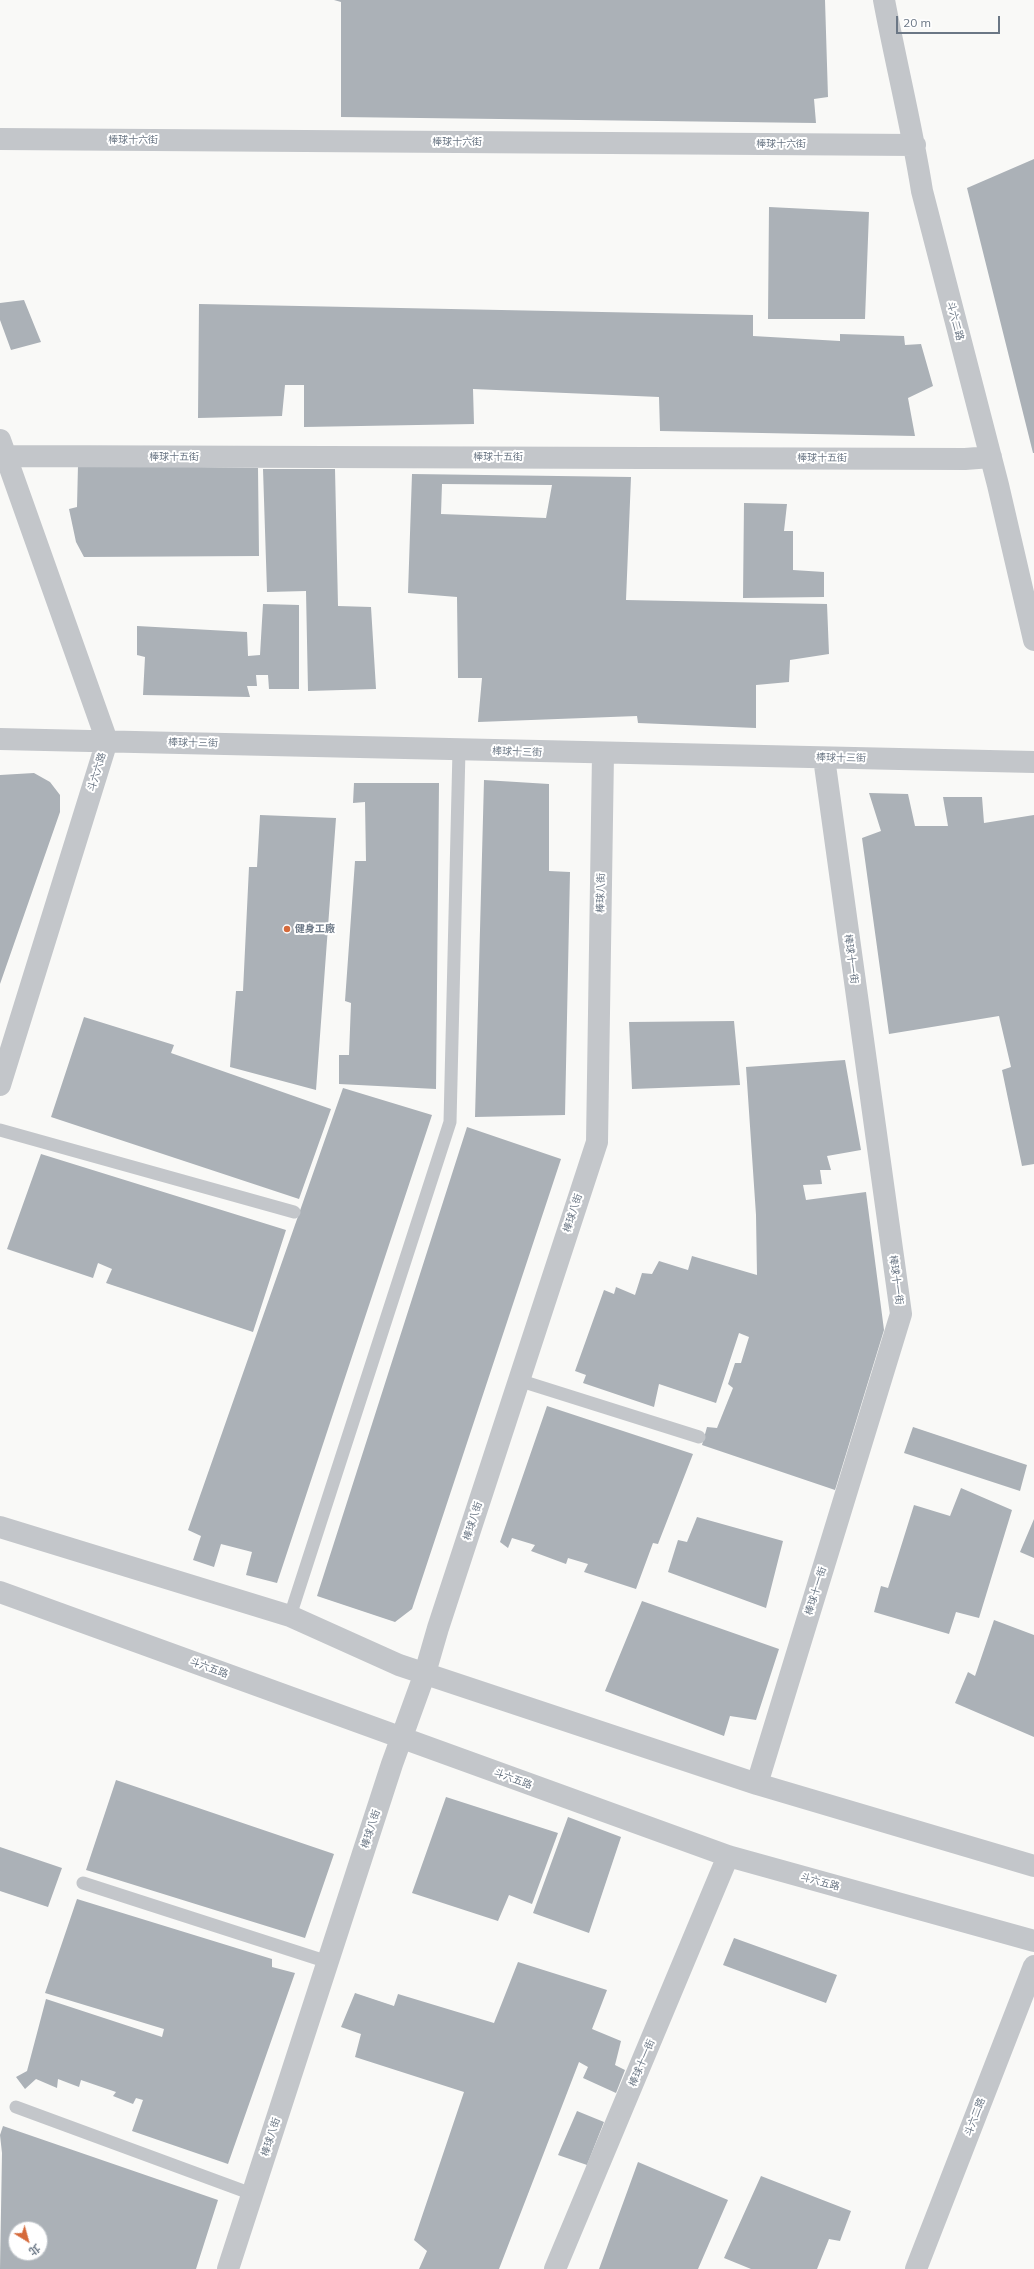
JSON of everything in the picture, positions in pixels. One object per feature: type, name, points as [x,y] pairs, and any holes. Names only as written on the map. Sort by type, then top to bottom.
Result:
[{"type":"street","name":"斗六二路","points":[[884,0],[922,191],[991,457],[1034,640]]},
{"type":"street","name":"棒球十六街","points":[[0,139],[914,145]]},
{"type":"street","name":"棒球十五街","points":[[3,448],[941,459],[991,457]]},
{"type":"street","name":"斗六六路","points":[[0,1085],[107,741],[3,448]]},
{"type":"street","name":"棒球十三街","points":[[0,739],[603,754],[1034,762]]},
{"type":"street","name":"棒球八街","points":[[228,2269],[401,1737],[425,1673],[438,1628],[518,1380],[597,1142],[603,754]]},
{"type":"street","name":"棒球十一街","points":[[757,1784],[901,1314],[824,758]]},
{"type":"street","points":[[0,1527],[290,1616],[399,1665],[757,1784],[1034,1866]]},
{"type":"street","name":"斗六五路","points":[[0,1592],[728,1856],[1034,1941]]},
{"type":"street","name":"棒球十一街","points":[[555,2269],[728,1856]]},
{"type":"street","name":"斗六二路","points":[[916,2269],[1034,1966]]},
{"type":"lane","points":[[290,1616],[450,1122],[459,750]]},
{"type":"lane","points":[[0,1130],[294,1212]]},
{"type":"lane","points":[[518,1380],[699,1437]]},
{"type":"lane","points":[[82,1882],[328,1962]]},
{"type":"lane","points":[[16,2107],[252,2194]]},
{"type":"building","points":[[334,0],[825,0],[828,97],[814,99],[816,123],[341,117],[341,2]]},
{"type":"building","points":[[1034,159],[1034,453],[1033,453],[967,188]]},
{"type":"building","points":[[769,207],[869,212],[865,319],[768,319]]},
{"type":"building","points":[[24,300],[41,342],[11,350],[0,320],[0,303]]},
{"type":"building","points":[[199,304],[753,315],[753,336],[840,341],[840,334],[904,336],[905,345],[921,344],[933,386],[908,398],[915,436],[660,431],[659,397],[473,389],[474,424],[304,427],[304,385],[285,385],[282,416],[198,418]]},
{"type":"building","points":[[78,465],[258,468],[259,556],[84,557],[76,542],[69,509],[77,507]]},
{"type":"building","points":[[263,469],[335,469],[338,606],[371,607],[376,689],[308,691],[306,591],[267,592]]},
{"type":"building","points":[[412,474],[631,477],[626,600],[827,604],[829,654],[790,660],[789,682],[756,685],[756,728],[638,723],[637,716],[478,722],[482,678],[458,678],[457,597],[408,593]],"holes":[[[442,484],[552,485],[546,518],[441,514]]]},
{"type":"building","points":[[744,503],[787,504],[784,531],[793,531],[793,570],[824,572],[824,597],[743,598]]},
{"type":"building","points":[[263,604],[299,605],[299,689],[269,689],[268,675],[256,675],[257,686],[247,686],[250,697],[143,695],[145,657],[137,655],[137,626],[247,632],[248,656],[260,655]]},
{"type":"building","points":[[34,773],[50,782],[60,795],[60,812],[0,984],[0,775]]},
{"type":"building","points":[[484,780],[549,784],[549,871],[570,872],[565,1115],[475,1117]]},
{"type":"building","points":[[354,783],[439,783],[436,1089],[339,1084],[339,1055],[349,1055],[351,1003],[345,1001],[355,861],[366,861],[365,802],[353,803]]},
{"type":"building","points":[[869,793],[908,794],[915,826],[948,826],[943,797],[982,797],[984,823],[1034,815],[1034,1164],[1022,1166],[1002,1070],[1011,1067],[999,1016],[889,1034],[862,838],[881,831]]},
{"type":"building","name":"健身工廠","points":[[260,815],[336,818],[316,1090],[230,1067],[236,991],[243,991],[249,867],[257,867]]},
{"type":"building","points":[[84,1017],[174,1045],[171,1053],[331,1109],[299,1199],[51,1117]]},
{"type":"building","points":[[734,1021],[740,1085],[632,1089],[629,1022]]},
{"type":"building","points":[[845,1060],[861,1150],[827,1156],[831,1170],[820,1170],[822,1184],[803,1185],[806,1200],[866,1192],[884,1330],[835,1490],[702,1445],[707,1427],[717,1428],[733,1388],[728,1384],[735,1363],[741,1363],[749,1337],[739,1333],[716,1403],[659,1384],[654,1407],[583,1383],[586,1375],[575,1371],[604,1290],[614,1294],[616,1287],[635,1295],[642,1273],[652,1274],[659,1261],[688,1270],[692,1256],[757,1275],[756,1215],[746,1067]]},
{"type":"building","points":[[343,1088],[432,1115],[277,1583],[246,1575],[252,1552],[221,1544],[214,1567],[193,1560],[201,1536],[188,1530]]},
{"type":"building","points":[[467,1127],[561,1159],[412,1609],[395,1622],[317,1596]]},
{"type":"building","points":[[41,1154],[286,1230],[253,1332],[106,1283],[112,1269],[98,1263],[93,1278],[7,1249]]},
{"type":"building","points":[[547,1406],[693,1454],[658,1544],[653,1543],[636,1589],[584,1572],[588,1564],[568,1558],[566,1564],[531,1551],[535,1545],[512,1538],[508,1548],[500,1542]]},
{"type":"building","points":[[913,1427],[1027,1465],[1020,1491],[904,1453]]},
{"type":"building","points":[[961,1488],[1012,1510],[979,1618],[956,1612],[949,1634],[874,1612],[881,1586],[888,1588],[914,1505],[950,1516]]},
{"type":"building","points":[[697,1517],[783,1541],[766,1608],[668,1572],[678,1540],[687,1542]]},
{"type":"building","points":[[1034,1519],[1034,1558],[1020,1552]]},
{"type":"building","points":[[642,1601],[779,1649],[756,1720],[730,1716],[724,1736],[605,1691]]},
{"type":"building","points":[[994,1620],[1034,1635],[1034,1737],[955,1703],[968,1672],[975,1676]]},
{"type":"building","points":[[116,1780],[334,1854],[305,1938],[86,1870]]},
{"type":"building","points":[[446,1797],[558,1833],[532,1904],[509,1895],[498,1921],[412,1893]]},
{"type":"building","points":[[568,1817],[621,1837],[589,1933],[533,1913]]},
{"type":"building","points":[[0,1847],[62,1868],[48,1907],[0,1891]]},
{"type":"building","points":[[77,1899],[272,1959],[272,1967],[295,1973],[228,2164],[132,2131],[143,2100],[136,2098],[133,2104],[113,2096],[116,2092],[81,2080],[79,2087],[58,2079],[57,2088],[36,2079],[25,2089],[16,2077],[27,2071],[46,1999],[162,2037],[164,2029],[45,1993]]},
{"type":"building","points":[[734,1938],[837,1975],[826,2003],[723,1965]]},
{"type":"building","points":[[518,1962],[607,1990],[592,2029],[621,2041],[615,2065],[625,2070],[616,2093],[583,2078],[588,2067],[579,2062],[499,2269],[419,2269],[427,2251],[414,2240],[464,2092],[355,2057],[361,2034],[341,2027],[355,1993],[394,2006],[398,1994],[494,2023]]},
{"type":"building","points":[[577,2111],[604,2122],[587,2165],[558,2155]]},
{"type":"building","points":[[3,2126],[218,2200],[196,2269],[0,2269],[2,2153],[0,2135]]},
{"type":"building","points":[[638,2162],[728,2200],[698,2269],[599,2269]]},
{"type":"building","points":[[761,2176],[851,2211],[840,2241],[829,2239],[817,2269],[751,2269],[724,2258]]},
{"type":"place","name":"健身工廠","points":[[287,929]]}]
